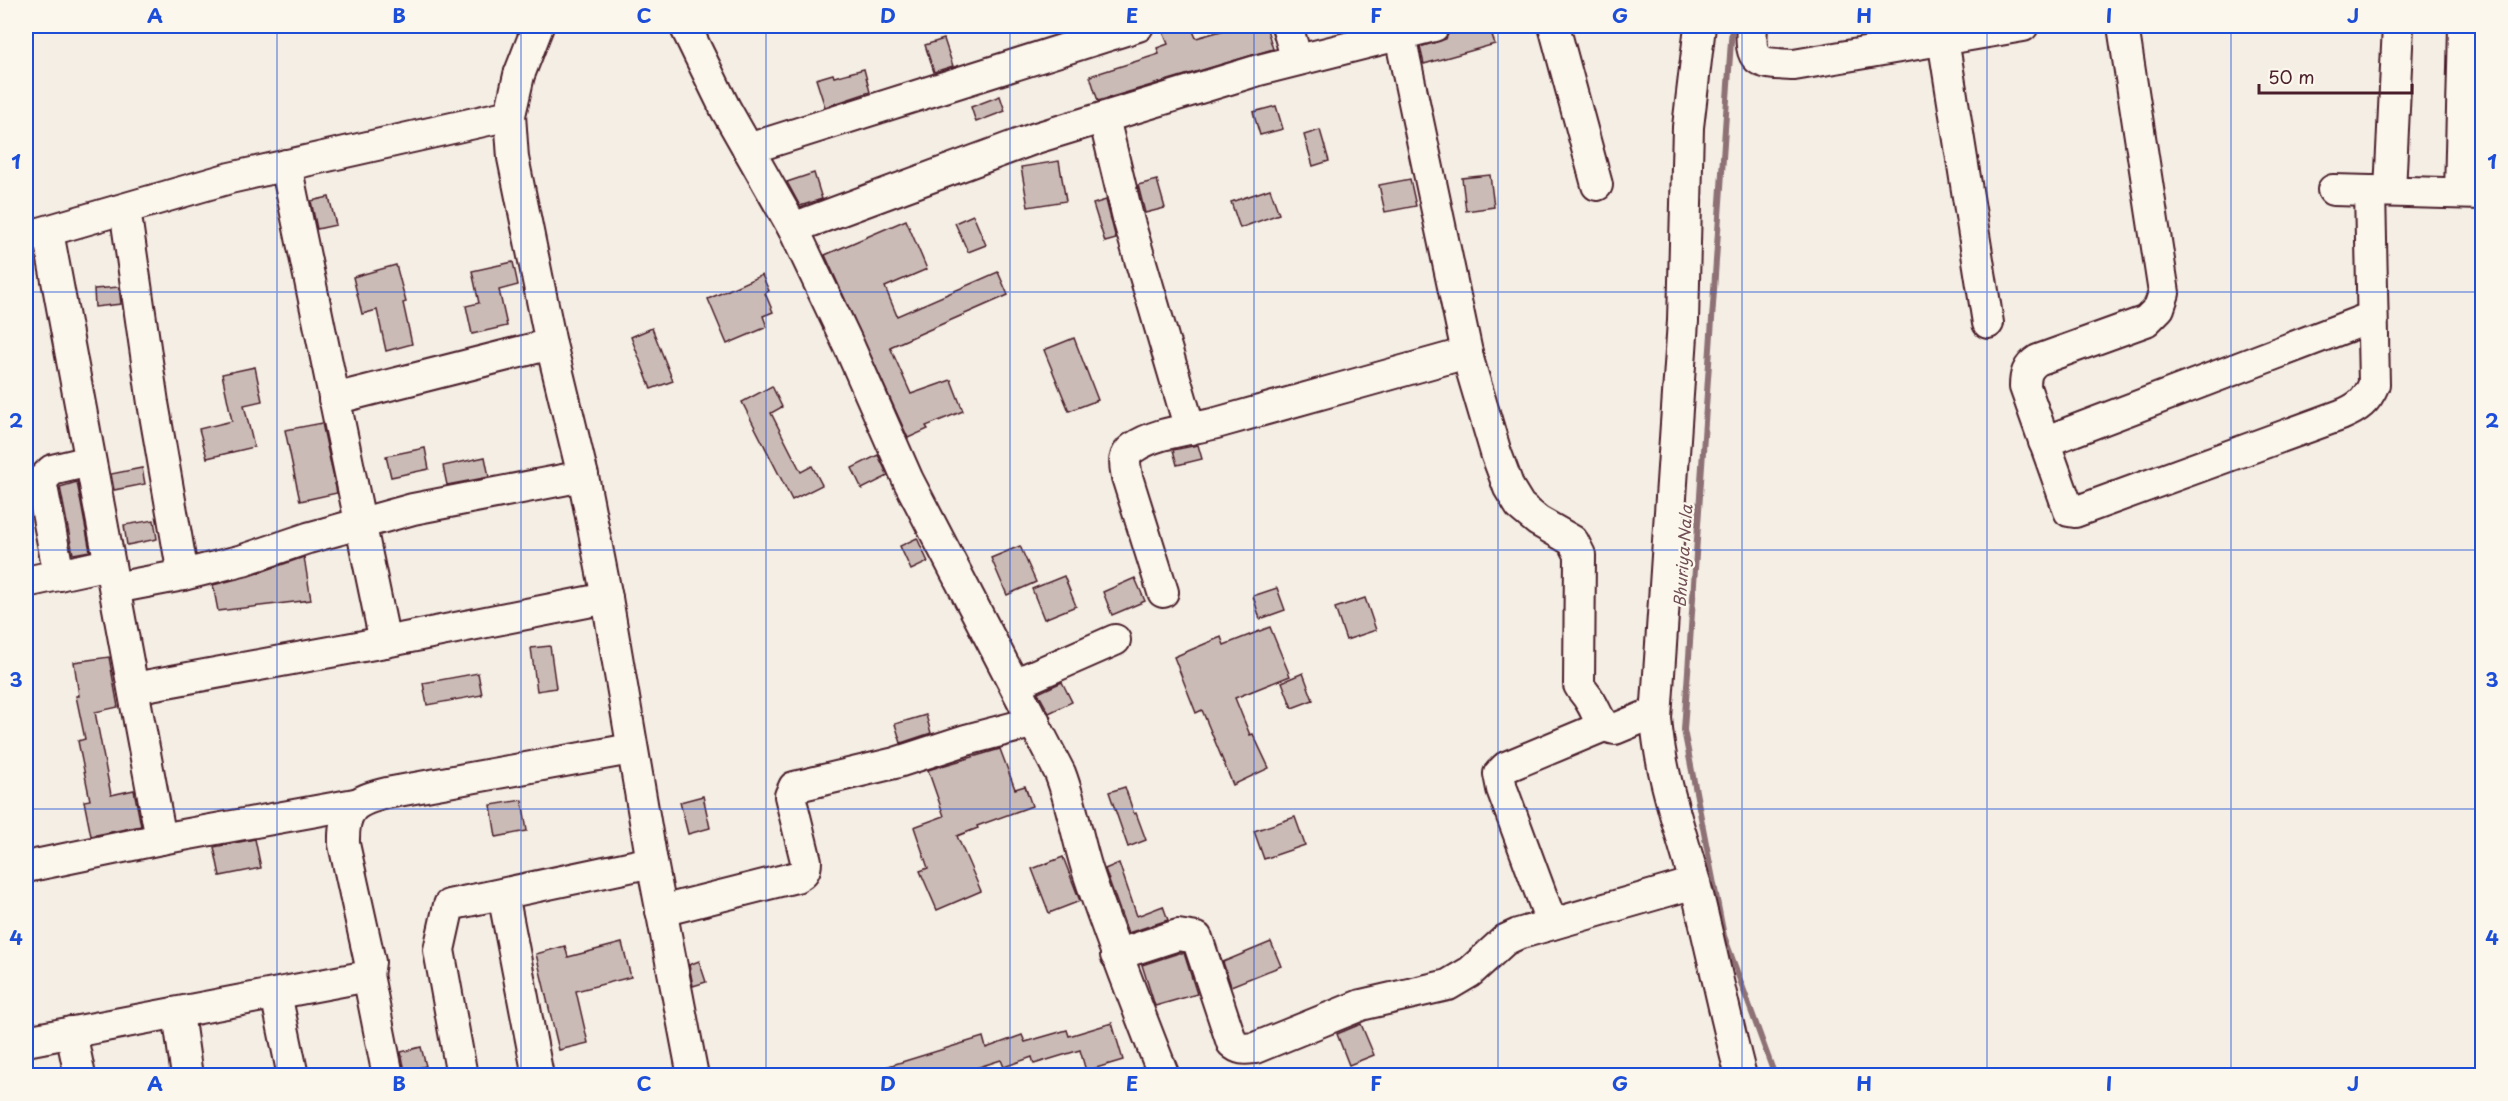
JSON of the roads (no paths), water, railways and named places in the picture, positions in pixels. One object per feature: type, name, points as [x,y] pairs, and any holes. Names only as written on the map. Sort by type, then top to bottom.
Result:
[{"type":"street","points":[[538,26],[519,75],[510,115],[513,158],[551,344],[583,476],[608,597],[652,862],[693,1076]]},
{"type":"street","points":[[685,26],[725,108],[793,228],[908,480],[1060,772],[1069,796],[1087,867],[1116,955],[1164,1076]]},
{"type":"street","points":[[748,149],[1138,26]]},
{"type":"street","points":[[1287,26],[1297,60]]},
{"type":"street","points":[[793,228],[1036,138],[1297,60],[1434,26]]},
{"type":"street","points":[[1554,26],[1597,185]]},
{"type":"street","points":[[1700,26],[1688,127],[1683,321],[1656,712],[1657,737],[1664,778],[1695,883],[1726,1022],[1741,1076]]},
{"type":"street","points":[[1752,26],[1751,46],[1754,55],[1770,64],[1794,65],[2023,26]]},
{"type":"street","points":[[2123,26],[2164,293],[2158,308],[2146,321],[2038,360],[2028,369],[2025,387],[2067,506],[2069,511],[2075,512],[2341,415],[2356,409],[2365,400],[2374,384],[2372,318],[2380,191],[2398,26]]},
{"type":"street","points":[[2333,190],[2471,194],[2464,26]]},
{"type":"street","points":[[1400,36],[1467,353],[1496,453],[1509,488],[1520,506],[1573,541],[1578,549],[1580,562],[1579,685],[1604,726]]},
{"type":"street","points":[[1943,39],[1988,323]]},
{"type":"street","points":[[161,839],[90,461],[37,235],[230,178],[510,115]]},
{"type":"street","points":[[1104,118],[1129,222],[1190,429]]},
{"type":"street","points":[[286,165],[362,522],[385,642]]},
{"type":"street","points":[[125,210],[153,403],[183,575]]},
{"type":"street","points":[[2044,442],[2372,318]]},
{"type":"street","points":[[334,399],[551,344]]},
{"type":"street","points":[[1163,592],[1124,461],[1133,448],[1160,435],[1190,429],[1467,353]]},
{"type":"street","points":[[59,575],[41,481],[52,470],[90,461]]},
{"type":"street","points":[[26,582],[59,575],[183,575],[243,560],[362,522],[413,509],[583,476]]},
{"type":"street","points":[[134,688],[385,642],[608,597]]},
{"type":"street","points":[[1015,684],[1115,640]]},
{"type":"street","points":[[1552,924],[1499,781],[1499,774],[1506,767],[1604,726],[1615,729],[1656,712]]},
{"type":"street","points":[[661,912],[796,878],[802,874],[806,861],[790,796],[794,788],[895,763],[966,740],[1035,723]]},
{"type":"street","points":[[26,867],[161,839],[355,804],[366,798],[632,749]]},
{"type":"street","points":[[355,804],[347,814],[344,844],[370,962],[368,975],[388,1076]]},
{"type":"street","points":[[462,1076],[439,950],[449,905],[652,862]]},
{"type":"street","points":[[1116,955],[1178,935],[1197,938],[1232,1043],[1244,1049],[1255,1048],[1361,1005],[1448,984],[1470,972],[1505,940],[1552,924],[1695,883]]},
{"type":"street","points":[[503,894],[538,1076]]},
{"type":"street","points":[[26,1041],[359,979],[368,975]]},
{"type":"street","points":[[276,994],[293,1076]]},
{"type":"street","points":[[178,1013],[187,1076]]},
{"type":"street","points":[[71,1032],[80,1076]]},
{"type":"waterway","name":"Bhuriya Nala","points":[[1732,26],[1684,730],[1724,936],[1775,1076]]}]
